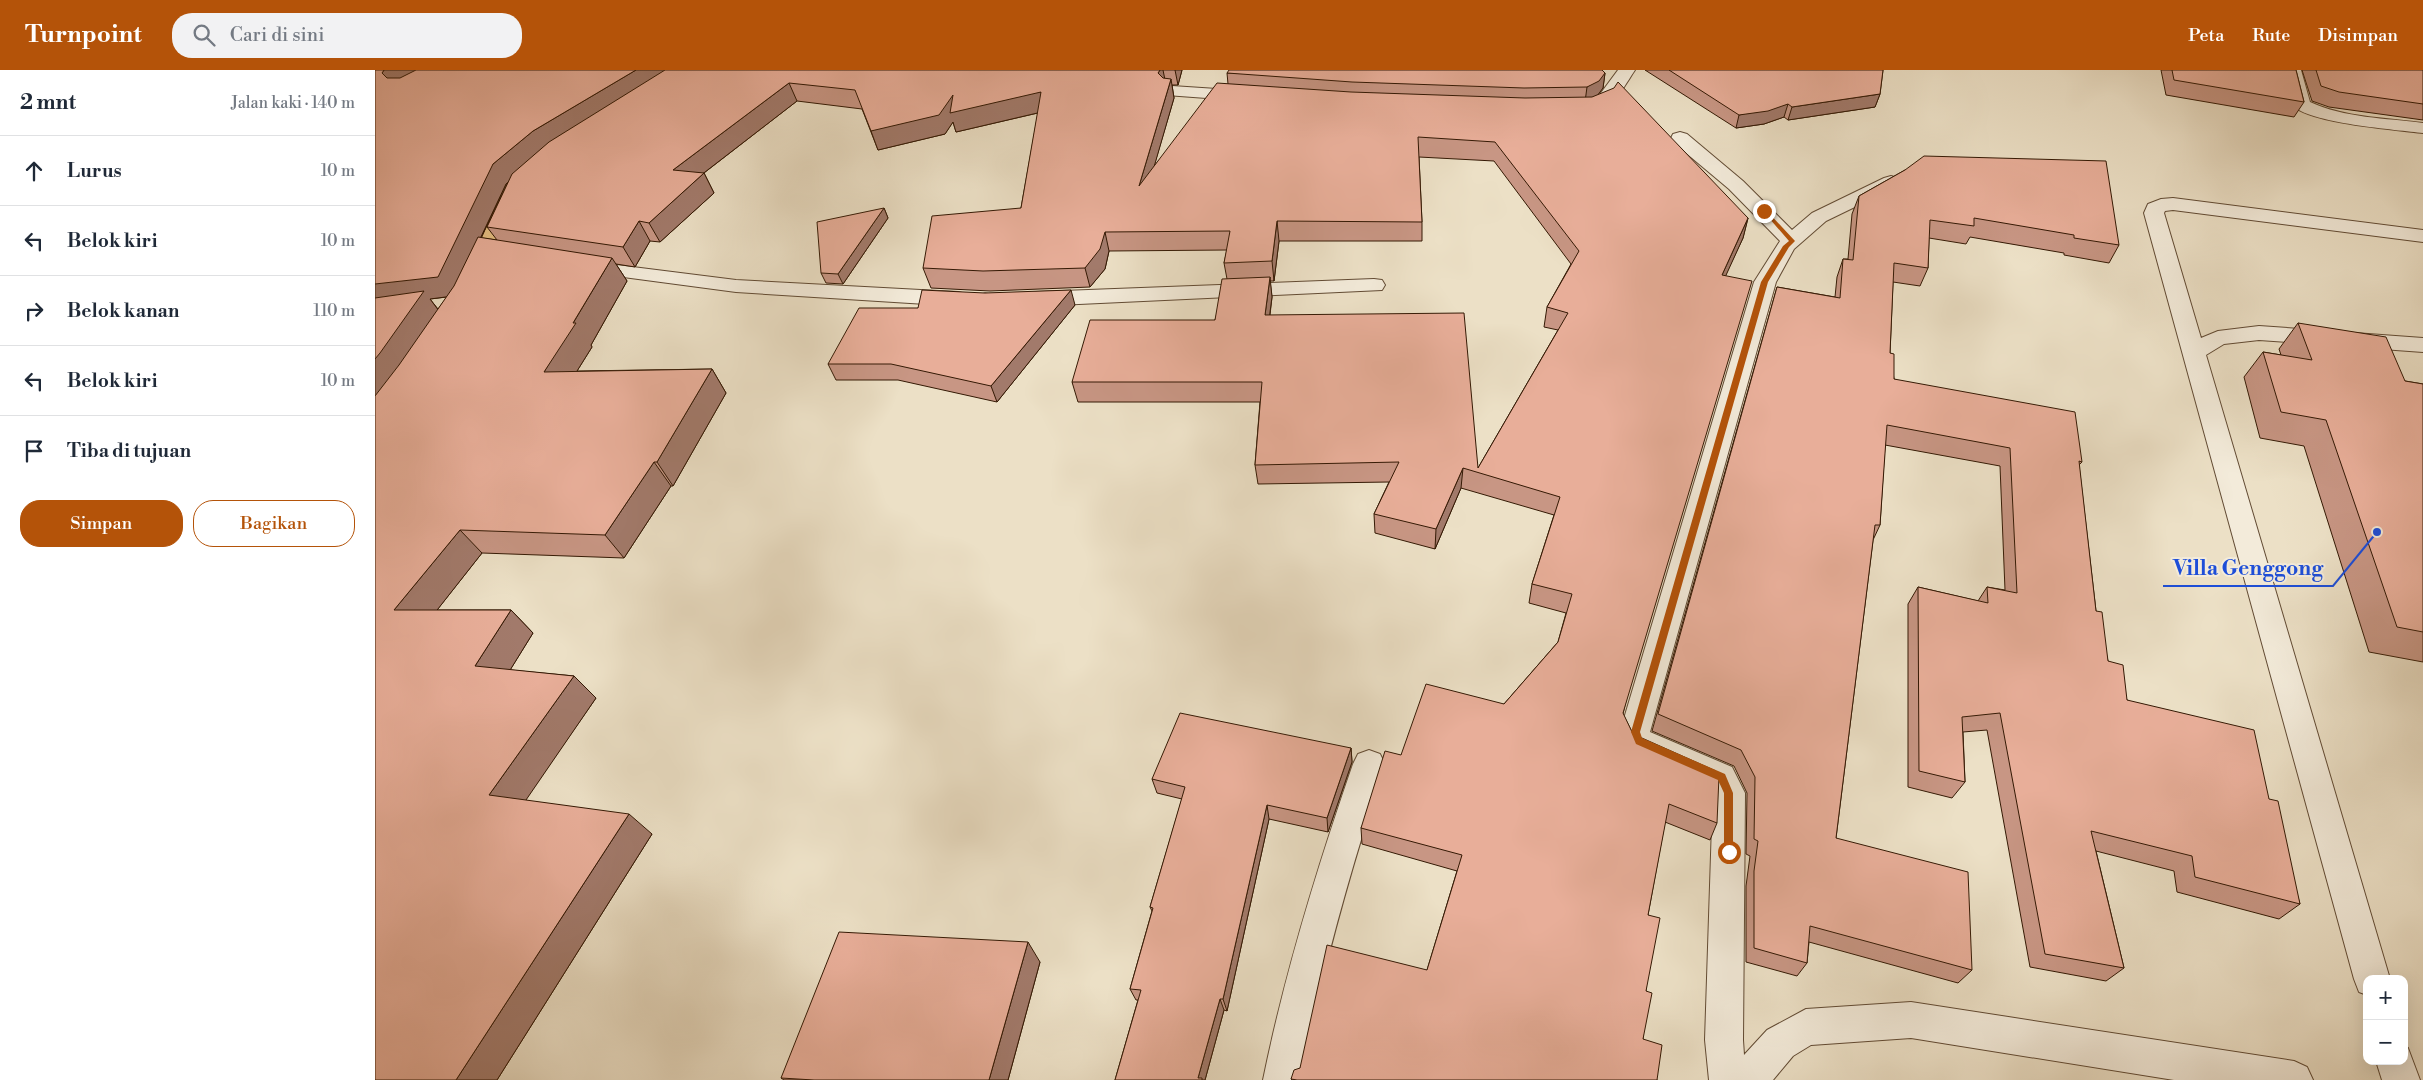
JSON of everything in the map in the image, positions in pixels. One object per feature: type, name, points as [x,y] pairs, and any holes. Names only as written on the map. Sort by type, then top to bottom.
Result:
[{"type":"main road","points":[[467,296],[494,254],[514,189],[520,184]]},
{"type":"street","points":[[1570,110],[1589,110],[1604,101],[1627,70]]},
{"type":"street","points":[[2293,70],[2302,105],[2306,108],[2325,113],[2423,128]]},
{"type":"street","points":[[1172,91],[1267,98]]},
{"type":"street","points":[[1679,138],[1736,185],[1792,241]]},
{"type":"street","points":[[1728,1080],[1725,1040],[1729,793],[1721,777],[1639,741],[1635,732],[1765,282],[1786,246],[1819,217],[1891,182]]},
{"type":"street","points":[[2371,975],[2195,351],[2153,213],[2155,208],[2161,205],[2173,204],[2423,236]]},
{"type":"street","points":[[564,264],[736,286],[981,300]]},
{"type":"street","points":[[1020,299],[1374,285]]},
{"type":"street","points":[[2195,351],[2218,338],[2259,332],[2423,345]]},
{"type":"street","points":[[1282,1080],[1292,1025],[1345,834],[1369,764]]},
{"type":"street","points":[[1748,1080],[1781,1042],[1805,1027],[1911,1020],[2294,1080]]},
{"type":"street","points":[[2396,1065],[2401,1080]]},
{"type":"building","points":[[375,70],[384,70],[382,73],[387,78],[400,78],[416,70],[636,70],[533,131],[493,164],[438,277],[375,284]]},
{"type":"building","points":[[665,70],[1160,70],[1158,73],[1163,78],[1171,79],[1139,186],[1217,83],[1351,92],[1525,98],[1592,97],[1614,88],[1618,82],[1748,218],[1722,275],[1752,281],[1623,713],[1633,734],[1716,771],[1719,776],[1717,823],[1669,804],[1648,915],[1660,918],[1646,991],[1652,993],[1643,1039],[1662,1045],[1657,1080],[1291,1079],[1294,1070],[1300,1068],[1327,945],[1427,970],[1462,855],[1361,828],[1385,751],[1401,755],[1426,684],[1504,704],[1558,642],[1572,594],[1532,584],[1560,497],[1463,468],[1436,529],[1374,514],[1399,462],[1255,465],[1262,382],[1072,382],[1090,320],[1215,320],[1222,279],[1270,277],[1265,315],[1464,313],[1478,468],[1568,313],[1547,307],[1579,251],[1495,142],[1418,137],[1422,222],[1277,221],[1272,261],[1224,263],[1230,231],[1105,232],[1100,249],[1085,268],[983,271],[923,268],[932,216],[1021,208],[1041,92],[950,113],[953,95],[939,115],[871,131],[855,90],[789,83],[673,170],[704,173],[649,223],[639,221],[623,247],[487,227],[512,174],[549,142]]},
{"type":"building","points":[[1229,70],[1602,70],[1605,73],[1599,81],[1587,87],[1524,88],[1352,82],[1227,73]]},
{"type":"building","points":[[1669,70],[1883,70],[1880,94],[1792,107],[1788,104],[1768,111],[1739,115]]},
{"type":"building","points":[[2172,70],[2296,70],[2304,102],[2174,80]]},
{"type":"building","points":[[2316,70],[2423,70],[2423,104],[2339,92],[2321,86]]},
{"type":"building","points":[[1924,156],[2106,161],[2119,245],[2074,238],[2074,235],[1974,218],[1974,226],[1930,220],[1928,268],[1894,263],[1890,353],[1894,354],[1894,379],[2075,412],[2082,462],[2079,461],[2096,611],[2102,612],[2108,661],[2123,665],[2127,700],[2254,730],[2269,799],[2278,801],[2300,904],[2195,877],[2192,856],[2091,831],[2124,968],[2045,954],[2000,713],[1962,717],[1965,782],[1919,771],[1918,587],[1988,603],[1987,587],[2017,593],[2010,448],[1887,425],[1880,525],[1875,525],[1836,838],[1968,872],[1972,970],[1810,926],[1807,963],[1754,948],[1754,871],[1758,841],[1754,839],[1755,777],[1741,750],[1658,714],[1777,287],[1840,298],[1843,259],[1853,260],[1859,196],[1905,170]]},
{"type":"building","points":[[884,208],[838,274],[821,273],[817,222]]},
{"type":"building","points":[[478,237],[612,258],[573,323],[576,323],[544,372],[712,369],[657,462],[654,462],[605,535],[460,530],[394,610],[511,610],[475,666],[574,676],[489,795],[629,814],[456,1080],[375,1080],[375,396],[454,286]]},
{"type":"building","points":[[922,290],[985,293],[1071,290],[991,386],[891,364],[828,364],[859,308],[918,308]]},
{"type":"building","points":[[424,291],[380,353],[375,359],[375,298]]},
{"type":"building","points":[[2298,323],[2386,337],[2405,381],[2423,384],[2423,632],[2397,627],[2326,420],[2281,412],[2263,352],[2312,360]]},
{"type":"building","points":[[1180,713],[1351,748],[1327,818],[1267,805],[1223,999],[1220,999],[1198,1078],[1202,1078],[1202,1080],[1115,1080],[1141,990],[1130,989],[1153,908],[1150,907],[1185,787],[1152,779]]},
{"type":"building","points":[[839,932],[1028,942],[989,1080],[814,1080],[781,1078]]},
{"type":"place","name":"Villa Genggong","points":[[2377,532]]},
{"type":"route","points":[[1729,852],[1729,793],[1721,777],[1639,741],[1635,732],[1765,282],[1786,246],[1792,241],[1764,211]]}]
